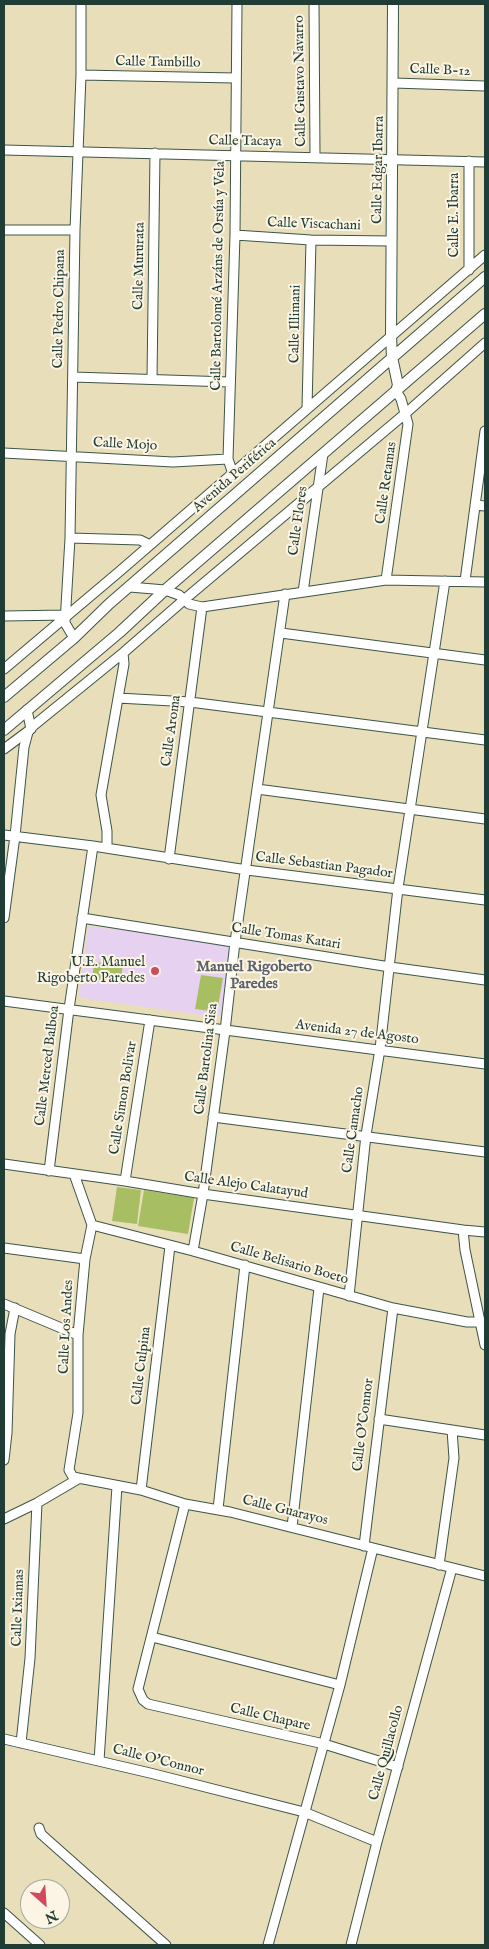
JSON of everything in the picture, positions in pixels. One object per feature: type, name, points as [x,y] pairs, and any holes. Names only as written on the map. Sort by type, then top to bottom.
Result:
[{"type":"street","name":"Calle Pedro Chipana","points":[[74,638],[66,623],[72,456],[81,4]]},
{"type":"street","name":"Calle Bartolomé Arzáns de Orsúa y Vela","points":[[228,459],[235,235],[237,4]]},
{"type":"street","name":"Calle Gustavo Navarro","points":[[314,4],[315,157]]},
{"type":"street","name":"Calle Edgar Ibarra","points":[[393,4],[391,336],[392,358],[398,385],[396,391]]},
{"type":"street","name":"Calle Tambillo","points":[[81,75],[235,78]]},
{"type":"street","name":"Calle B-12","points":[[394,83],[485,86]]},
{"type":"street","name":"Calle Tacaya","points":[[4,150],[485,162]]},
{"type":"street","name":"Calle Mururata","points":[[152,379],[154,154]]},
{"type":"street","name":"Calle E. Ibarra","points":[[469,161],[469,270]]},
{"type":"street","points":[[4,230],[75,230]]},
{"type":"street","name":"Calle Viscachani","points":[[235,235],[311,240],[391,242]]},
{"type":"street","name":"Calle Illimani","points":[[307,408],[311,240]]},
{"type":"street","points":[[4,669],[485,256]]},
{"type":"street","name":"Avenida Periférica","points":[[4,697],[74,638],[485,277]]},
{"type":"street","points":[[4,730],[484,317]]},
{"type":"street","points":[[4,749],[123,653],[185,598],[406,413],[485,343]]},
{"type":"street","points":[[73,377],[230,382]]},
{"type":"street","name":"Calle Retamas","points":[[386,580],[408,424],[406,413],[396,391]]},
{"type":"street","points":[[465,581],[485,431]]},
{"type":"street","name":"Calle Mojo","points":[[4,453],[173,462],[228,459]]},
{"type":"street","name":"Calle Flores","points":[[303,592],[323,454]]},
{"type":"street","points":[[228,459],[233,474]]},
{"type":"street","points":[[475,505],[485,506]]},
{"type":"street","points":[[70,538],[140,540],[150,545]]},
{"type":"street","points":[[130,587],[165,590],[185,598],[189,604],[202,607],[386,580],[485,582]]},
{"type":"street","points":[[390,967],[398,888],[424,731],[445,581]]},
{"type":"street","name":"Calle Bartolina Sisa","points":[[193,1251],[203,1194],[235,942],[270,711],[285,594]]},
{"type":"street","name":"Calle Aroma","points":[[169,859],[202,607]]},
{"type":"street","points":[[4,616],[67,615]]},
{"type":"street","points":[[281,633],[485,660]]},
{"type":"street","points":[[107,848],[107,831],[102,796],[124,664],[123,653]]},
{"type":"street","points":[[118,698],[190,702],[270,711],[485,740]]},
{"type":"street","points":[[4,918],[24,747],[31,729],[27,710]]},
{"type":"street","points":[[257,789],[485,819]]},
{"type":"street","name":"Calle Sebastian Pagador","points":[[4,835],[107,848],[247,870],[485,900]]},
{"type":"street","name":"Calle Merced Balboa","points":[[49,1171],[69,1009],[93,846]]},
{"type":"street","name":"Calle Tomas Katari","points":[[82,918],[390,967],[485,980]]},
{"type":"street","name":"Calle Camacho","points":[[349,1296],[366,1136],[380,1049],[390,967]]},
{"type":"street","name":"Avenida 27 de Agosto","points":[[4,1001],[485,1064]]},
{"type":"street","name":"Calle Simon Bolivar","points":[[125,1181],[150,1020]]},
{"type":"street","points":[[213,1117],[485,1152]]},
{"type":"street","name":"Calle Alejo Calatayud","points":[[4,1164],[203,1194],[485,1232]]},
{"type":"street","points":[[74,1174],[92,1225]]},
{"type":"street","name":"Calle Belisario Boeto","points":[[92,1225],[245,1265],[393,1308],[467,1322],[479,1322]]},
{"type":"street","name":"Calle Los Andes","points":[[78,1479],[73,1477],[69,1470],[78,1413],[78,1335],[85,1259],[92,1225]]},
{"type":"street","points":[[463,1230],[465,1250],[485,1345]]},
{"type":"street","name":"Calle Culpina","points":[[142,1490],[170,1246]]},
{"type":"street","points":[[4,1248],[85,1259]]},
{"type":"street","points":[[218,1510],[245,1265]]},
{"type":"street","points":[[292,1527],[319,1288]]},
{"type":"street","points":[[4,1304],[78,1335]]},
{"type":"street","points":[[4,1460],[10,1334],[15,1308]]},
{"type":"street","name":"Calle O'Connor","points":[[364,1546],[393,1308]]},
{"type":"street","points":[[379,1419],[485,1435]]},
{"type":"street","points":[[439,1565],[454,1458],[452,1430]]},
{"type":"street","points":[[4,1518],[37,1503],[78,1479]]},
{"type":"street","name":"Calle Guarayos","points":[[78,1479],[142,1490],[185,1504],[292,1527],[485,1576]]},
{"type":"street","points":[[99,1761],[117,1486]]},
{"type":"street","name":"Calle Ixiamas","points":[[21,1743],[30,1658],[37,1503]]},
{"type":"street","points":[[185,1504],[152,1637],[340,1685]]},
{"type":"street","points":[[268,1945],[340,1685],[373,1548]]},
{"type":"street","name":"Calle Quillacollo","points":[[352,1945],[377,1842],[452,1568]]},
{"type":"street","name":"Calle Chapare","points":[[152,1637],[138,1689],[139,1694],[148,1704],[324,1744],[398,1768]]},
{"type":"street","name":"Calle O'Connor","points":[[4,1739],[304,1812],[377,1842]]},
{"type":"street","points":[[39,1828],[41,1834],[166,1945]]},
{"type":"street","points":[[4,1913],[40,1945]]},
{"type":"shaded area","points":[[90,926],[229,944],[231,948],[221,1014],[216,1017],[82,998],[79,996],[88,928]]},
{"type":"green space","points":[[94,962],[123,965],[120,984],[92,981]]},
{"type":"green space","points":[[201,975],[223,978],[217,1012],[195,1009]]},
{"type":"green space","points":[[117,1187],[141,1190],[137,1224],[112,1221]]},
{"type":"green space","points":[[144,1190],[194,1198],[188,1234],[138,1226]]},
{"type":"place","name":"U.E. Manuel Rigoberto Paredes","points":[[155,971]]},
{"type":"district","name":"Manuel Rigoberto Paredes","points":[[254,976]]}]
